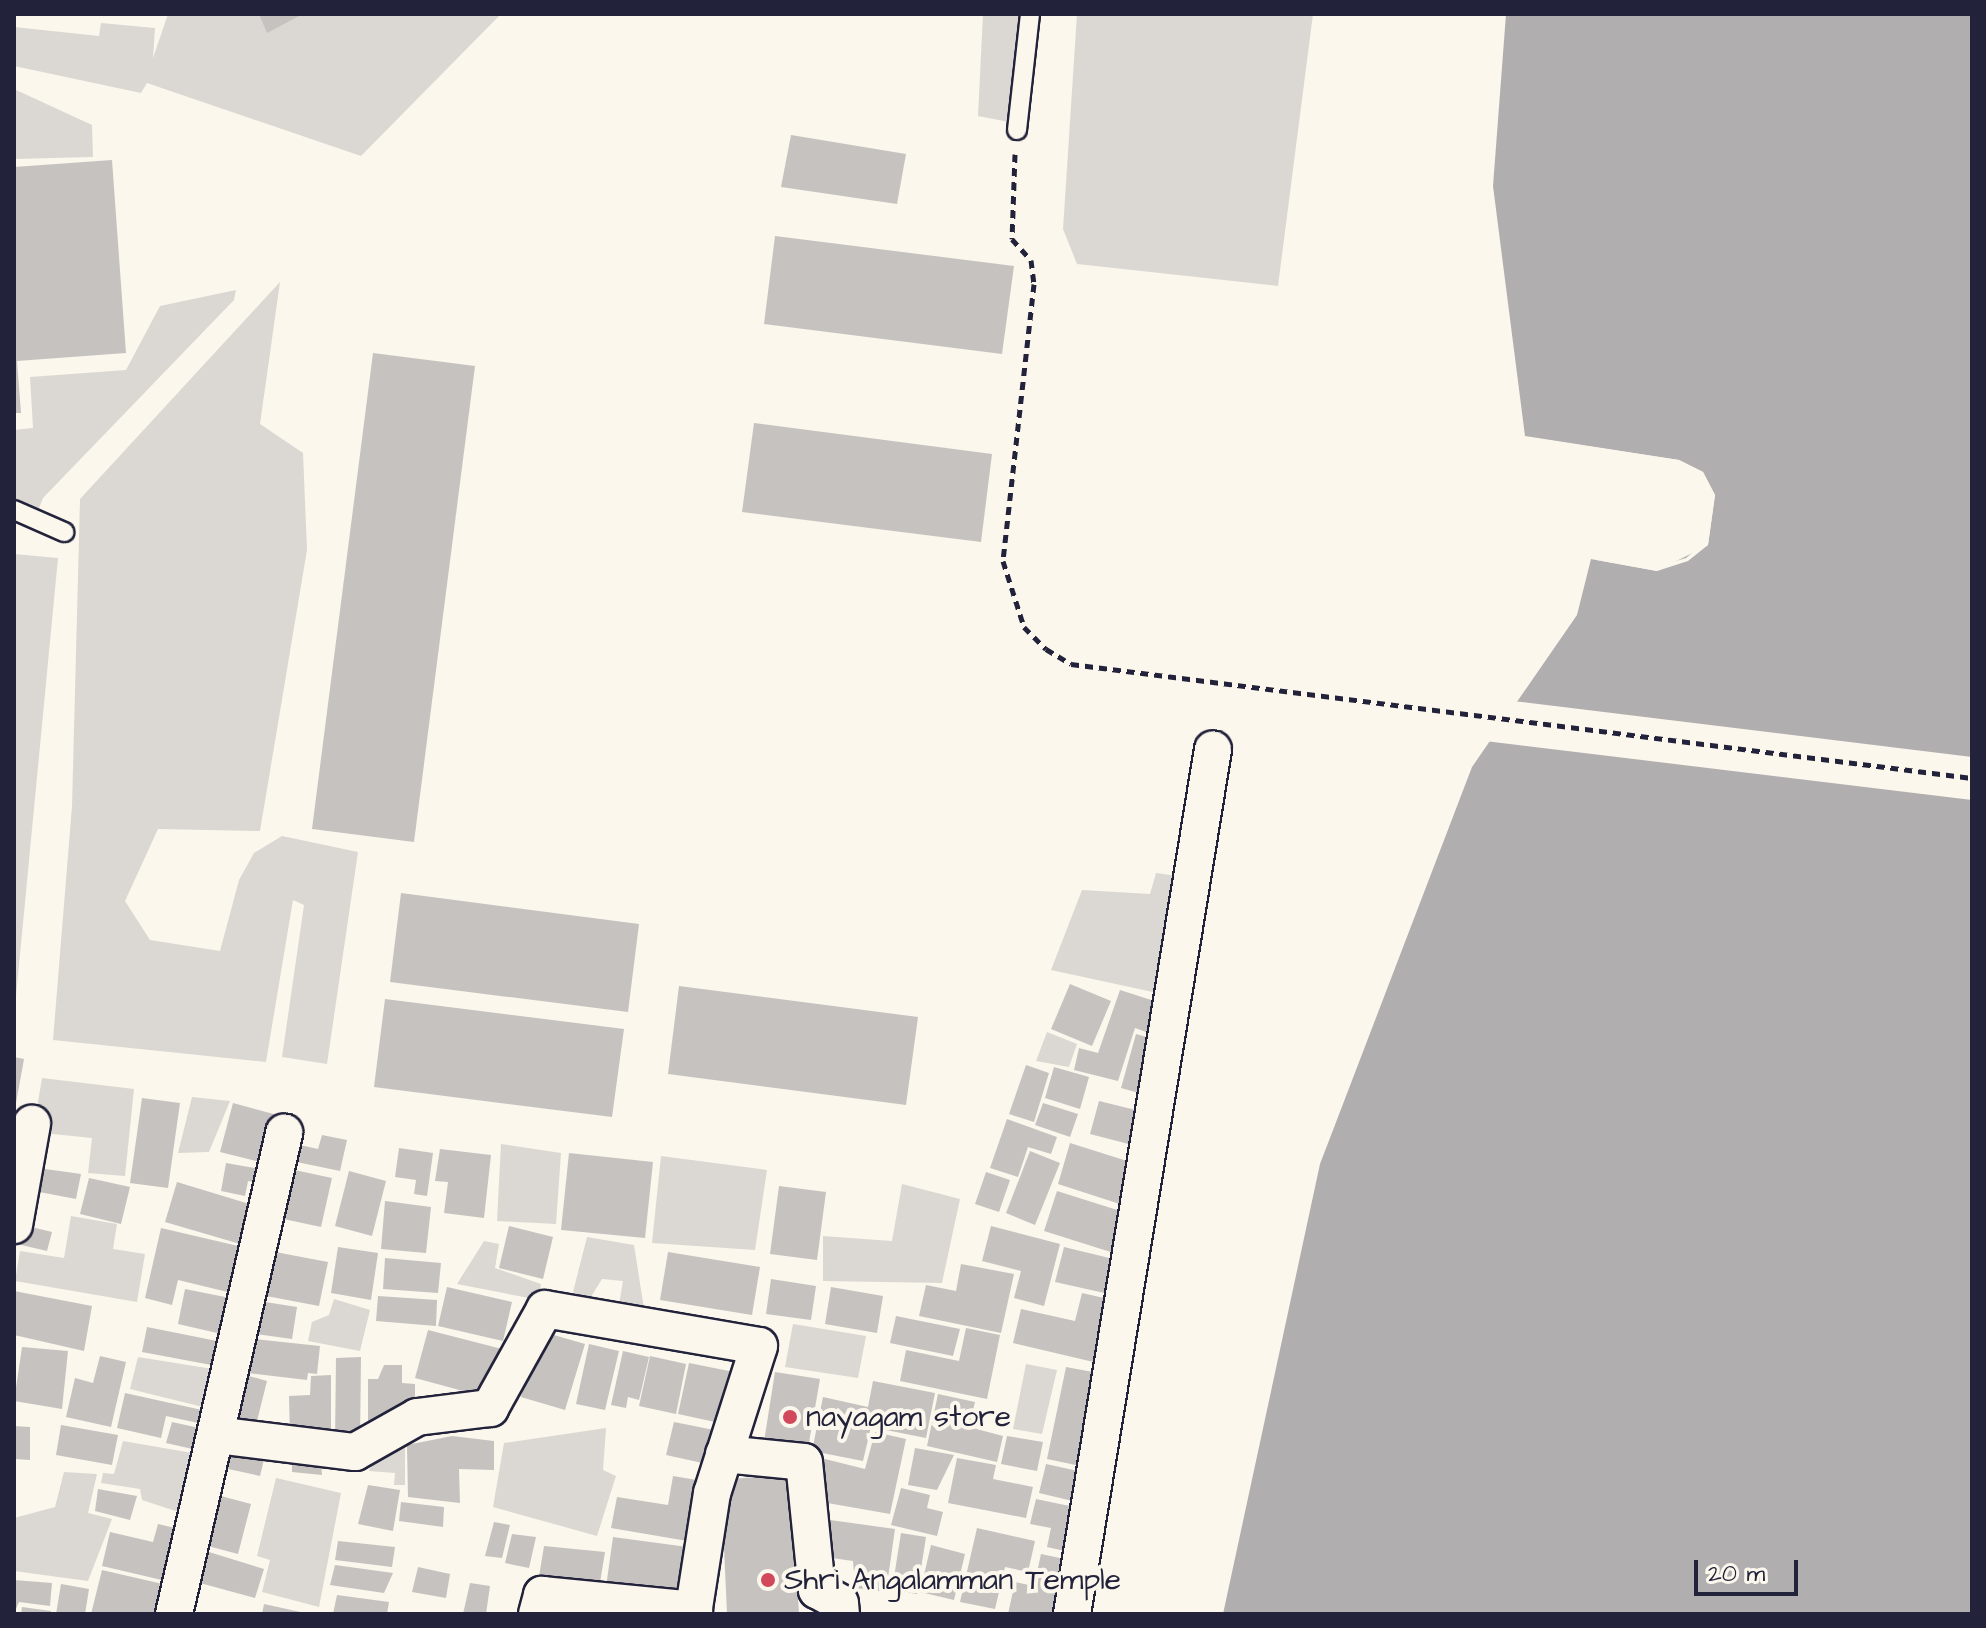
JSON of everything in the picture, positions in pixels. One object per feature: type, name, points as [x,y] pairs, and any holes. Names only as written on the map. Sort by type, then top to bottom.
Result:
[{"type":"street","points":[[1072,1614],[1213,749]]},
{"type":"street","points":[[14,1225],[32,1124]]},
{"type":"street","points":[[174,1614],[284,1132]]},
{"type":"street","points":[[216,1435],[355,1452],[417,1417],[490,1408],[545,1309],[759,1346],[724,1454],[693,1612],[542,1595],[537,1614]]},
{"type":"street","points":[[724,1454],[804,1462],[817,1590],[840,1603],[841,1614]]},
{"type":"lane","points":[[1017,130],[1030,14]]},
{"type":"lane","points":[[14,510],[64,532]]},
{"type":"path","points":[[1017,130],[1011,229],[1031,260],[1034,284],[1003,561],[1024,627],[1046,649],[1071,664],[1972,778]]},
{"type":"shaded area","points":[[168,14],[501,14],[361,156],[147,83],[141,93],[14,66],[14,27],[99,36],[101,23],[155,28],[153,58]]},
{"type":"shaded area","points":[[983,14],[1019,14],[1009,122],[978,116]]},
{"type":"shaded area","points":[[1077,14],[1313,14],[1278,286],[1077,264],[1063,229]]},
{"type":"shaded area","points":[[1506,14],[1972,14],[1972,1614],[1223,1614],[1320,1164],[1472,767],[1577,615],[1591,559],[1657,571],[1708,545],[1715,495],[1703,472],[1679,460],[1525,436],[1493,186]]},
{"type":"shaded area","points":[[14,89],[92,125],[93,157],[14,159]]},
{"type":"shaded area","points":[[280,282],[260,424],[303,453],[307,550],[260,831],[158,829],[125,901],[150,940],[220,951],[239,880],[254,853],[282,836],[358,852],[327,1064],[282,1057],[304,905],[293,900],[266,1062],[53,1040],[72,806],[80,499]]},
{"type":"shaded area","points":[[236,290],[234,300],[43,498],[37,513],[14,504],[14,430],[33,428],[30,377],[126,370],[160,306]]},
{"type":"shaded area","points":[[14,554],[58,558],[14,1017]]},
{"type":"shaded area","points":[[1156,873],[1184,877],[1162,994],[1051,970],[1082,890],[1150,894]]},
{"type":"shaded area","points":[[1047,1032],[1077,1044],[1069,1067],[1036,1061]]},
{"type":"shaded area","points":[[42,1078],[134,1089],[125,1176],[88,1173],[92,1138],[33,1132]]},
{"type":"shaded area","points":[[192,1097],[230,1101],[209,1152],[178,1153]]},
{"type":"shaded area","points":[[501,1144],[561,1153],[556,1224],[497,1221]]},
{"type":"shaded area","points":[[661,1156],[767,1170],[755,1250],[652,1243]]},
{"type":"shaded area","points":[[902,1184],[960,1199],[942,1283],[823,1281],[823,1236],[892,1241]]},
{"type":"shaded area","points":[[71,1216],[117,1224],[113,1249],[145,1254],[137,1302],[15,1281],[20,1251],[64,1258]]},
{"type":"shaded area","points":[[587,1237],[634,1245],[645,1315],[619,1305],[623,1281],[602,1279],[589,1300],[573,1292]]},
{"type":"shaded area","points":[[484,1241],[499,1244],[495,1268],[541,1284],[539,1300],[457,1284]]},
{"type":"shaded area","points":[[334,1299],[370,1310],[360,1351],[308,1341],[312,1322],[329,1315]]},
{"type":"shaded area","points":[[793,1324],[866,1336],[858,1378],[785,1367]]},
{"type":"shaded area","points":[[138,1357],[219,1370],[211,1409],[130,1389]]},
{"type":"shaded area","points":[[1026,1364],[1057,1370],[1042,1434],[1013,1429]]},
{"type":"shaded area","points":[[606,1428],[603,1470],[616,1476],[597,1536],[493,1507],[504,1443]]},
{"type":"shaded area","points":[[383,1433],[405,1443],[405,1485],[394,1485],[395,1473],[369,1471]]},
{"type":"shaded area","points":[[123,1441],[204,1455],[191,1516],[142,1500],[140,1489],[101,1483],[103,1473],[114,1474]]},
{"type":"shaded area","points":[[64,1472],[97,1474],[88,1513],[112,1519],[88,1581],[14,1571],[14,1518],[55,1507]]},
{"type":"shaded area","points":[[276,1478],[341,1493],[319,1607],[262,1592],[270,1560],[257,1556]]},
{"type":"pier","points":[[1521,436],[1679,460],[1703,472],[1715,495],[1708,545],[1688,561],[1657,571],[1591,559],[1656,567],[1686,558],[1705,542],[1710,519],[1711,496],[1700,475],[1678,464]]},
{"type":"pier","points":[[1513,701],[1972,757],[1972,800],[1485,741]]},
{"type":"building","points":[[259,14],[303,14],[267,33]]},
{"type":"building","points":[[791,135],[906,154],[897,204],[781,187]]},
{"type":"building","points":[[112,160],[126,353],[17,361],[21,413],[14,413],[14,167]]},
{"type":"building","points":[[775,236],[1014,266],[1002,354],[764,324]]},
{"type":"building","points":[[373,353],[475,366],[414,842],[312,829]]},
{"type":"building","points":[[754,423],[992,454],[981,542],[742,512]]},
{"type":"building","points":[[401,893],[639,924],[628,1012],[390,982]]},
{"type":"building","points":[[1070,984],[1111,1001],[1092,1046],[1051,1029]]},
{"type":"building","points":[[679,986],[918,1017],[906,1105],[668,1074]]},
{"type":"building","points":[[1120,990],[1167,1005],[1160,1037],[1135,1028],[1118,1081],[1074,1070],[1079,1048],[1098,1053]]},
{"type":"building","points":[[385,999],[624,1029],[612,1117],[374,1087]]},
{"type":"building","points":[[1136,1034],[1161,1041],[1146,1095],[1121,1088]]},
{"type":"building","points":[[14,1057],[24,1059],[16,1103],[14,1103]]},
{"type":"building","points":[[1026,1065],[1049,1073],[1034,1122],[1009,1114]]},
{"type":"building","points":[[1054,1067],[1089,1077],[1080,1109],[1045,1098]]},
{"type":"building","points":[[142,1098],[180,1103],[168,1188],[130,1183]]},
{"type":"building","points":[[1099,1101],[1152,1114],[1144,1148],[1090,1134]]},
{"type":"building","points":[[233,1103],[281,1116],[268,1164],[220,1152]]},
{"type":"building","points":[[1043,1103],[1078,1114],[1070,1137],[1035,1125]]},
{"type":"building","points":[[1007,1119],[1057,1137],[1051,1154],[1028,1147],[1018,1177],[990,1168]]},
{"type":"building","points":[[322,1135],[347,1140],[340,1171],[287,1160],[291,1143],[318,1149]]},
{"type":"building","points":[[1070,1143],[1143,1166],[1129,1207],[1058,1184]]},
{"type":"building","points":[[399,1148],[433,1153],[427,1196],[414,1194],[416,1180],[395,1177]]},
{"type":"building","points":[[440,1149],[491,1155],[484,1218],[444,1213],[448,1182],[435,1181]]},
{"type":"building","points":[[1030,1151],[1060,1163],[1035,1225],[1006,1213]]},
{"type":"building","points":[[569,1153],[653,1162],[645,1238],[561,1230]]},
{"type":"building","points":[[226,1163],[261,1169],[259,1183],[248,1181],[245,1196],[221,1191]]},
{"type":"building","points":[[38,1168],[81,1174],[76,1199],[34,1191]]},
{"type":"building","points":[[290,1169],[332,1178],[321,1227],[279,1218]]},
{"type":"building","points":[[349,1171],[386,1181],[372,1236],[335,1226]]},
{"type":"building","points":[[986,1172],[1010,1180],[999,1212],[975,1204]]},
{"type":"building","points":[[89,1178],[130,1187],[121,1224],[80,1214]]},
{"type":"building","points":[[177,1182],[259,1207],[247,1246],[165,1222]]},
{"type":"building","points":[[779,1186],[826,1192],[817,1260],[770,1254]]},
{"type":"building","points":[[1057,1191],[1130,1214],[1117,1254],[1044,1231]]},
{"type":"building","points":[[385,1201],[431,1207],[426,1253],[381,1249]]},
{"type":"building","points":[[19,1224],[52,1232],[47,1251],[17,1244]]},
{"type":"building","points":[[509,1226],[553,1237],[543,1279],[499,1268]]},
{"type":"building","points":[[991,1226],[1060,1244],[1044,1306],[1014,1298],[1021,1271],[982,1261]]},
{"type":"building","points":[[161,1228],[251,1249],[240,1295],[178,1280],[172,1305],[145,1298]]},
{"type":"building","points":[[338,1247],[378,1253],[371,1300],[331,1293]]},
{"type":"building","points":[[1064,1247],[1126,1262],[1118,1296],[1055,1282]]},
{"type":"building","points":[[270,1251],[328,1262],[319,1306],[261,1295]]},
{"type":"building","points":[[668,1252],[760,1267],[752,1315],[660,1300]]},
{"type":"building","points":[[385,1258],[441,1263],[438,1293],[383,1289]]},
{"type":"building","points":[[961,1264],[1014,1274],[1001,1333],[919,1316],[926,1285],[956,1291]]},
{"type":"building","points":[[771,1279],[816,1286],[811,1320],[766,1314]]},
{"type":"building","points":[[447,1287],[512,1302],[503,1341],[438,1326]]},
{"type":"building","points":[[831,1287],[883,1296],[877,1333],[825,1324]]},
{"type":"building","points":[[185,1289],[235,1299],[226,1335],[178,1324]]},
{"type":"building","points":[[14,1291],[92,1306],[84,1351],[14,1335]]},
{"type":"building","points":[[1082,1293],[1117,1301],[1102,1364],[1013,1343],[1021,1309],[1075,1321]]},
{"type":"building","points":[[378,1296],[437,1300],[436,1326],[376,1321]]},
{"type":"building","points":[[253,1300],[297,1307],[292,1339],[248,1333]]},
{"type":"building","points":[[896,1316],[960,1329],[953,1356],[890,1343]]},
{"type":"building","points":[[147,1327],[227,1343],[222,1367],[142,1352]]},
{"type":"building","points":[[966,1328],[1000,1335],[987,1399],[900,1381],[906,1350],[959,1361]]},
{"type":"building","points":[[428,1330],[502,1349],[489,1398],[415,1378]]},
{"type":"building","points":[[540,1331],[585,1344],[565,1410],[521,1397]]},
{"type":"building","points":[[244,1338],[320,1346],[317,1374],[308,1373],[307,1380],[240,1372]]},
{"type":"building","points":[[589,1344],[619,1351],[605,1410],[576,1404]]},
{"type":"building","points":[[22,1347],[68,1351],[62,1409],[14,1401]]},
{"type":"building","points":[[623,1351],[649,1357],[639,1400],[628,1397],[626,1408],[611,1405]]},
{"type":"building","points":[[100,1356],[126,1362],[111,1427],[66,1417],[75,1378],[93,1383]]},
{"type":"building","points":[[650,1356],[686,1364],[676,1414],[639,1406]]},
{"type":"building","points":[[361,1357],[360,1442],[335,1442],[336,1358]]},
{"type":"building","points":[[689,1363],[739,1373],[729,1425],[678,1414]]},
{"type":"building","points":[[384,1365],[402,1365],[402,1383],[415,1384],[415,1413],[368,1431],[368,1379],[378,1379]]},
{"type":"building","points":[[1066,1367],[1109,1375],[1090,1468],[1047,1459]]},
{"type":"building","points":[[775,1372],[820,1379],[807,1454],[763,1448]]},
{"type":"building","points":[[242,1374],[267,1381],[256,1425],[230,1418]]},
{"type":"building","points":[[331,1375],[331,1442],[290,1438],[289,1396],[310,1395],[311,1376]]},
{"type":"building","points":[[873,1381],[935,1393],[926,1438],[871,1427],[863,1461],[812,1451],[823,1397],[868,1407]]},
{"type":"building","points":[[125,1393],[211,1412],[207,1425],[166,1416],[161,1438],[117,1428]]},
{"type":"building","points":[[938,1394],[975,1402],[969,1427],[1003,1436],[997,1462],[927,1446]]},
{"type":"building","points":[[172,1422],[204,1429],[201,1451],[166,1443]]},
{"type":"building","points":[[674,1422],[724,1432],[716,1466],[666,1455]]},
{"type":"building","points":[[61,1425],[118,1435],[112,1465],[56,1455]]},
{"type":"building","points":[[14,1426],[30,1427],[30,1460],[14,1459]]},
{"type":"building","points":[[875,1432],[906,1439],[890,1514],[816,1501],[817,1457],[865,1469]]},
{"type":"building","points":[[452,1436],[494,1441],[494,1470],[459,1469],[460,1503],[408,1497],[407,1445]]},
{"type":"building","points":[[1007,1436],[1043,1442],[1037,1471],[1001,1464]]},
{"type":"building","points":[[224,1445],[266,1451],[260,1476],[219,1467]]},
{"type":"building","points":[[915,1448],[954,1455],[937,1490],[908,1485]]},
{"type":"building","points":[[320,1449],[322,1475],[292,1472],[292,1459]]},
{"type":"building","points":[[957,1458],[996,1465],[993,1479],[1033,1487],[1026,1518],[948,1503]]},
{"type":"building","points":[[1046,1464],[1087,1473],[1081,1503],[1039,1493]]},
{"type":"building","points":[[791,1474],[799,1614],[727,1614],[721,1480]]},
{"type":"building","points":[[673,1476],[709,1482],[699,1543],[611,1528],[617,1497],[668,1505]]},
{"type":"building","points":[[368,1485],[400,1490],[393,1531],[358,1524]]},
{"type":"building","points":[[901,1488],[930,1495],[927,1508],[943,1512],[937,1536],[891,1525]]},
{"type":"building","points":[[98,1489],[137,1496],[130,1520],[95,1511]]},
{"type":"building","points":[[221,1496],[251,1504],[238,1554],[204,1545]]},
{"type":"building","points":[[1036,1499],[1084,1509],[1074,1553],[1047,1547],[1051,1528],[1030,1524]]},
{"type":"building","points":[[401,1502],[444,1507],[443,1527],[399,1521]]},
{"type":"building","points":[[823,1519],[895,1529],[886,1592],[855,1588],[853,1561],[818,1556]]},
{"type":"building","points":[[494,1522],[510,1525],[502,1558],[485,1556]]},
{"type":"building","points":[[158,1524],[179,1529],[166,1581],[102,1566],[110,1532],[153,1542]]},
{"type":"building","points":[[977,1528],[1035,1541],[1028,1572],[1005,1567],[995,1609],[960,1602]]},
{"type":"building","points":[[901,1533],[926,1537],[917,1594],[892,1590]]},
{"type":"building","points":[[512,1534],[536,1537],[529,1568],[505,1563]]},
{"type":"building","points":[[613,1537],[695,1548],[687,1599],[606,1587]]},
{"type":"building","points":[[338,1541],[395,1547],[392,1567],[335,1560]]},
{"type":"building","points":[[931,1545],[965,1554],[954,1600],[920,1592]]},
{"type":"building","points":[[544,1546],[605,1552],[598,1595],[537,1589]]},
{"type":"building","points":[[209,1552],[264,1569],[255,1598],[200,1583]]},
{"type":"building","points":[[1041,1554],[1074,1561],[1063,1614],[1008,1614],[1015,1582],[1034,1586]]},
{"type":"building","points":[[335,1565],[393,1573],[384,1593],[330,1585]]},
{"type":"building","points":[[418,1567],[450,1574],[446,1598],[412,1592]]},
{"type":"building","points":[[102,1570],[167,1585],[160,1614],[91,1614]]},
{"type":"building","points":[[14,1580],[52,1583],[50,1606],[19,1602],[14,1614]]},
{"type":"building","points":[[470,1583],[490,1586],[486,1614],[463,1614]]},
{"type":"building","points":[[61,1584],[89,1589],[85,1614],[56,1614]]},
{"type":"building","points":[[337,1595],[389,1602],[387,1614],[333,1614]]},
{"type":"building","points":[[264,1604],[305,1613],[262,1614]]},
{"type":"building","points":[[22,1607],[51,1611],[51,1614],[21,1614]]},
{"type":"place","name":"nayagam store","points":[[790,1417]]},
{"type":"place","name":"Shri Angalamman Temple","points":[[768,1580]]}]
